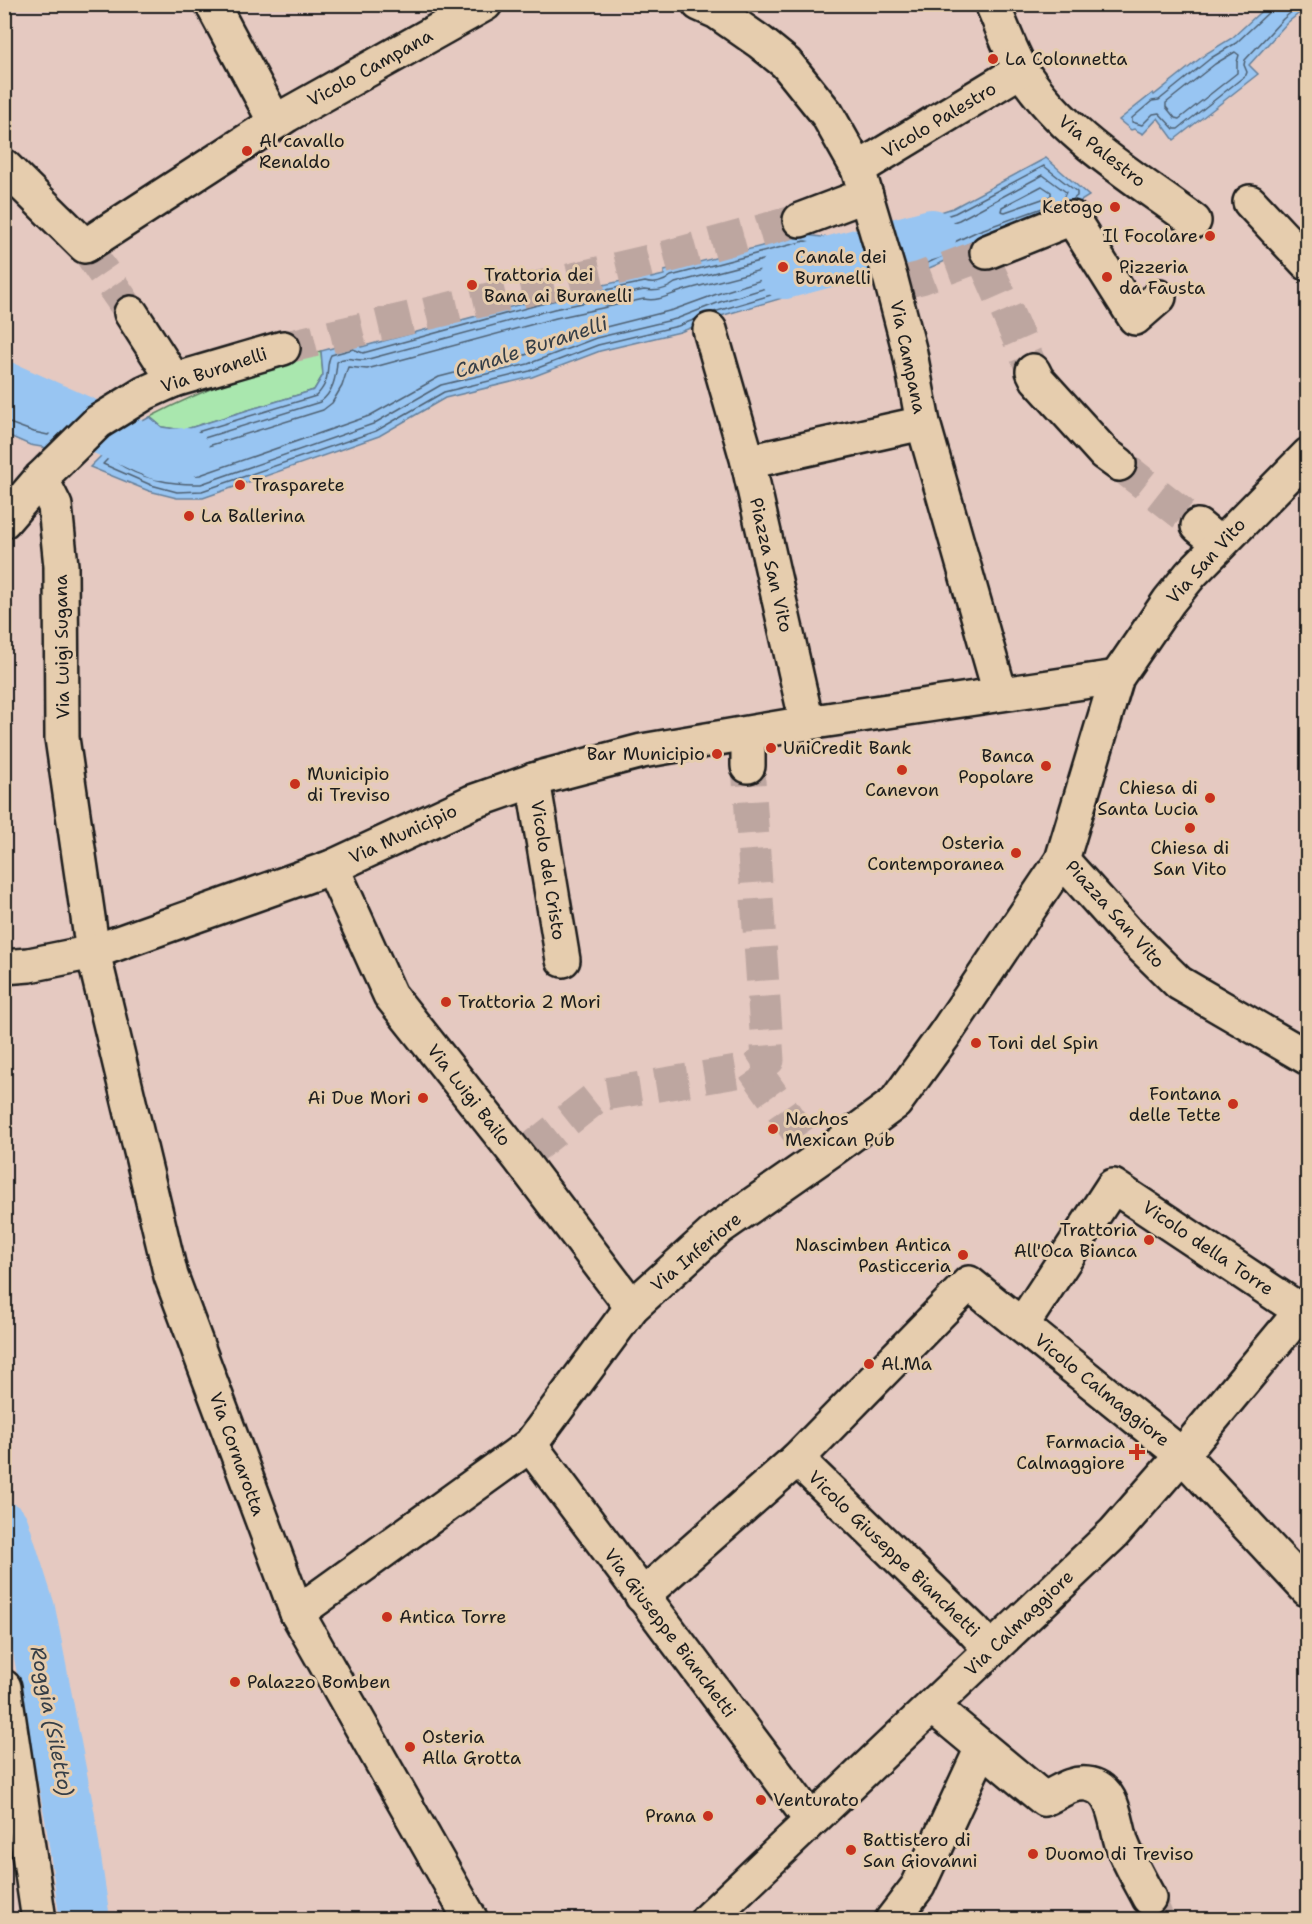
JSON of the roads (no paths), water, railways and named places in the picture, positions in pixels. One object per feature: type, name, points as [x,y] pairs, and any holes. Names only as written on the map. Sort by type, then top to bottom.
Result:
[{"type":"street","points":[[212,4],[281,118]]},
{"type":"street","name":"Vicolo Campana","points":[[4,166],[85,246],[281,118],[485,4]]},
{"type":"street","name":"Via Campana","points":[[699,4],[717,12],[786,63],[827,114],[862,182],[895,282],[923,423]]},
{"type":"street","name":"Via Palestro","points":[[992,4],[1021,70],[1054,113],[1080,137],[1194,221]]},
{"type":"street","name":"Vicolo Palestro","points":[[862,182],[1021,70]]},
{"type":"street","points":[[800,220],[862,182]]},
{"type":"street","points":[[1250,202],[1308,264]]},
{"type":"street","points":[[987,252],[1072,218],[1135,318],[1159,297]]},
{"type":"street","points":[[131,314],[174,380]]},
{"type":"street","name":"Piazza San Vito","points":[[710,330],[748,462],[807,723]]},
{"type":"street","name":"Via Buranelli","points":[[41,478],[98,422],[145,393],[174,380],[283,348]]},
{"type":"street","points":[[1033,371],[1037,379],[1104,453],[1119,464]]},
{"type":"street","points":[[748,462],[923,423],[1000,693]]},
{"type":"street","name":"Via San Vito","points":[[1117,677],[1169,601],[1191,574],[1209,535],[1308,456]]},
{"type":"street","points":[[4,521],[41,478]]},
{"type":"street","name":"Via Luigi Sugana","points":[[41,478],[55,506],[61,566],[62,738],[93,952]]},
{"type":"street","points":[[807,723],[1117,677]]},
{"type":"street","name":"Piazza San Vito","points":[[1117,677],[1062,861],[1125,930],[1179,983],[1308,1058]]},
{"type":"street","name":"Via Municipio","points":[[4,967],[29,966],[93,952],[332,867],[472,802],[533,780],[642,751],[807,723]]},
{"type":"street","points":[[748,734],[748,766]]},
{"type":"street","name":"Vicolo del Cristo","points":[[533,780],[563,960]]},
{"type":"street","name":"Via Inferiore","points":[[297,1613],[530,1445],[632,1307],[719,1228],[812,1152],[895,1103],[945,1034],[1062,861]]},
{"type":"street","name":"Via Luigi Bailo","points":[[332,867],[390,995],[524,1155],[632,1307]]},
{"type":"street","name":"Via Cornarotta","points":[[93,952],[171,1276],[297,1613],[471,1920]]},
{"type":"street","name":"Vicolo della Torre","points":[[1022,1325],[1113,1186],[1304,1307]]},
{"type":"street","name":"Vicolo Calmaggiore","points":[[969,1283],[1182,1455],[1308,1590]]},
{"type":"street","name":"Vicolo Giuseppe Bianchetti","points":[[642,1596],[797,1459],[969,1283]]},
{"type":"street","name":"Via Calmaggiore","points":[[707,1920],[1114,1533],[1182,1455],[1304,1307]]},
{"type":"street","name":"Via Giuseppe Bianchetti","points":[[530,1445],[811,1820]]},
{"type":"street","name":"Vicolo Giuseppe Bianchetti","points":[[797,1459],[991,1650]]},
{"type":"street","points":[[5,1688],[39,1920]]},
{"type":"street","points":[[932,1706],[1044,1799],[1070,1785],[1088,1784],[1101,1788],[1113,1806],[1122,1844],[1155,1912]]},
{"type":"street","points":[[892,1920],[918,1886],[982,1748]]},
{"type":"water","points":[[1269,4],[1307,5],[1307,7],[1287,23],[1249,65],[1258,74],[1174,140],[1158,118],[1143,134],[1134,129],[1131,130],[1119,120],[1207,53],[1232,38]]},
{"type":"water","points":[[1046,158],[1089,196],[1076,204],[920,272],[900,278],[891,228],[953,208]]},
{"type":"water","points":[[805,235],[848,240],[854,277],[724,315],[680,332],[600,351],[532,377],[445,398],[379,436],[203,498],[177,498],[149,491],[90,467],[128,429],[150,417],[162,427],[183,430],[314,390],[323,375],[321,351],[359,341],[361,347],[551,296],[650,275],[651,278],[664,275],[664,271]]},
{"type":"water","points":[[5,374],[92,412],[53,449],[30,445],[5,434]]},
{"type":"waterway","name":"Canale Buranelli","points":[[784,274],[932,234]]},
{"type":"waterway","name":"Canale Buranelli","points":[[4,386],[159,455],[185,453]]},
{"type":"waterway","name":"Roggia (Siletto)","points":[[4,1527],[30,1609],[70,1817],[85,1920]]},
{"type":"tunnel","points":[[283,348],[670,256],[800,220]]},
{"type":"tunnel","points":[[85,246],[131,313]]},
{"type":"tunnel","points":[[900,283],[921,278],[982,255],[1033,371]]},
{"type":"tunnel","points":[[1119,464],[1198,526]]},
{"type":"tunnel","points":[[529,1151],[599,1095],[754,1069],[768,1060],[748,766]]},
{"type":"tunnel","points":[[754,1069],[806,1144]]},
{"type":"tunnel","points":[[1149,1898],[1157,1918]]},
{"type":"place","name":"La Colonnetta","points":[[993,59]]},
{"type":"place","name":"Al cavallo Renaldo","points":[[247,151]]},
{"type":"place","name":"Ketogo","points":[[1115,207]]},
{"type":"place","name":"Il Focolare","points":[[1210,236]]},
{"type":"place","name":"Canale dei Buranelli","points":[[783,267]]},
{"type":"place","name":"Pizzeria da Fausta","points":[[1107,277]]},
{"type":"place","name":"Trattoria dei Bana ai Buranelli","points":[[472,285]]},
{"type":"place","name":"Trasparete","points":[[240,485]]},
{"type":"place","name":"La Ballerina","points":[[189,516]]},
{"type":"place","name":"UniCredit Bank","points":[[771,748]]},
{"type":"place","name":"Bar Municipio","points":[[717,754]]},
{"type":"place","name":"Banca Popolare","points":[[1046,766]]},
{"type":"place","name":"Canevon","points":[[902,770]]},
{"type":"place","name":"Municipio di Treviso","points":[[295,784]]},
{"type":"place","name":"Chiesa di Santa Lucia","points":[[1210,798]]},
{"type":"place","name":"Chiesa di San Vito","points":[[1190,828]]},
{"type":"place","name":"Osteria Contemporanea","points":[[1016,853]]},
{"type":"place","name":"Trattoria 2 Mori","points":[[446,1002]]},
{"type":"place","name":"Toni del Spin","points":[[976,1043]]},
{"type":"place","name":"Ai Due Mori","points":[[423,1098]]},
{"type":"place","name":"Fontana delle Tette","points":[[1233,1104]]},
{"type":"place","name":"Nachos Mexican Pub","points":[[773,1129]]},
{"type":"place","name":"Trattoria All'Oca Bianca","points":[[1149,1240]]},
{"type":"place","name":"Nascimben Antica Pasticceria","points":[[963,1255]]},
{"type":"place","name":"Al.Ma","points":[[869,1364]]},
{"type":"place","name":"Farmacia Calmaggiore","points":[[1137,1452]]},
{"type":"place","name":"Antica Torre","points":[[387,1617]]},
{"type":"place","name":"Palazzo Bomben","points":[[235,1682]]},
{"type":"place","name":"Osteria Alla Grotta","points":[[410,1747]]},
{"type":"place","name":"Venturato","points":[[761,1800]]},
{"type":"place","name":"Prana","points":[[708,1816]]},
{"type":"place","name":"Battistero di San Giovanni","points":[[851,1850]]},
{"type":"place","name":"Duomo di Treviso","points":[[1033,1854]]}]
